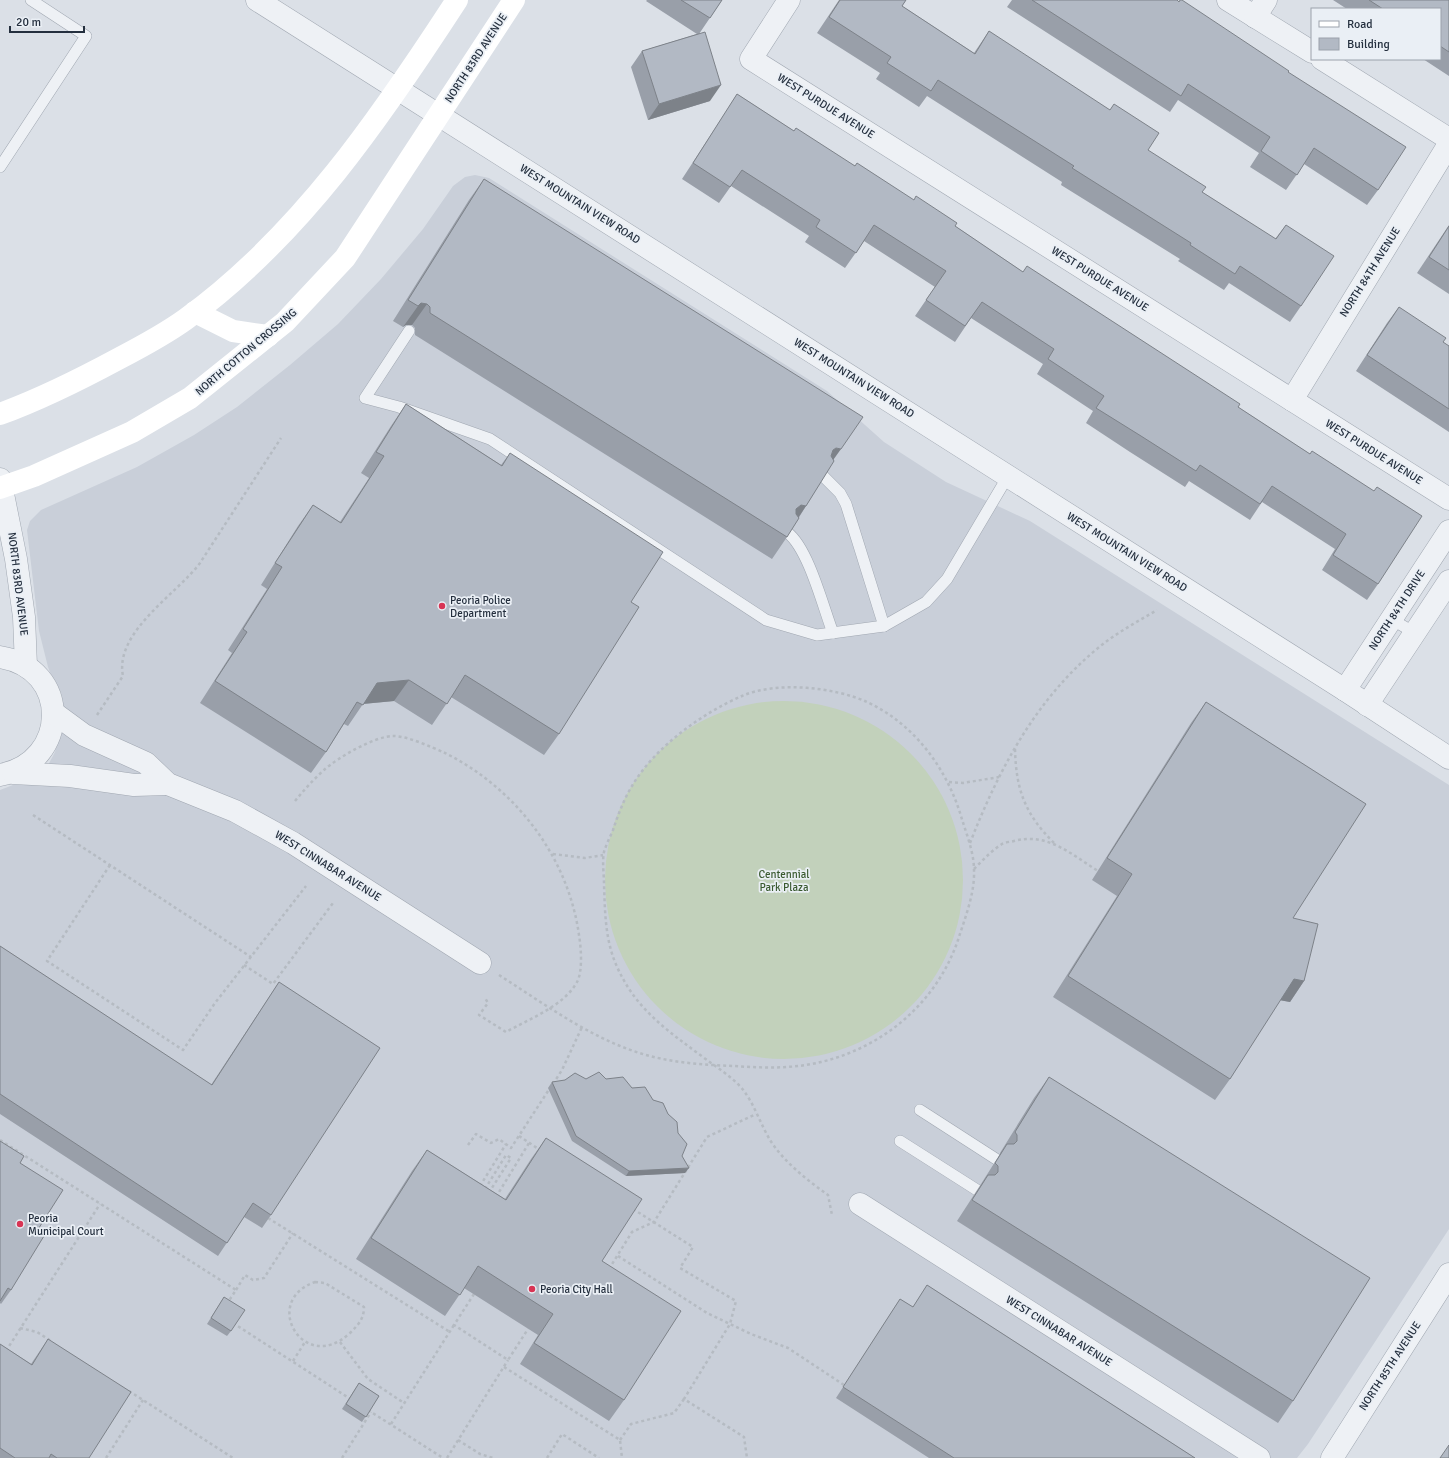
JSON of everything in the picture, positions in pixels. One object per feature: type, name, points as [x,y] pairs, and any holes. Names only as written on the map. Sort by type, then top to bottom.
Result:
[{"type":"main road","points":[[0,414],[40,399],[157,338],[195,312],[243,272],[296,220],[329,181],[398,90],[457,0]]},
{"type":"main road","name":"NORTH 83RD AVENUE","points":[[439,116],[514,0]]},
{"type":"main road","name":"NORTH COTTON CROSSING","points":[[1,485],[34,476],[132,432],[190,398],[268,336],[315,292],[345,258],[439,116]]},
{"type":"main road","points":[[195,312],[233,331],[268,336]]},
{"type":"street","name":"WEST MOUNTAIN VIEW ROAD","points":[[257,0],[1345,690],[1449,758]]},
{"type":"street","name":"WEST PURDUE AVENUE","points":[[789,0],[751,59],[1449,499]]},
{"type":"street","points":[[1228,0],[1260,8],[1311,51]]},
{"type":"street","points":[[1324,60],[1449,139]]},
{"type":"street","name":"NORTH 84TH AVENUE","points":[[1292,400],[1449,144]]},
{"type":"street","name":"NORTH 83RD AVENUE","points":[[1,485],[16,559],[24,618],[26,666]]},
{"type":"street","name":"NORTH 84TH DRIVE","points":[[1345,690],[1449,531]]},
{"type":"street","points":[[1367,705],[1449,581]]},
{"type":"street","points":[[0,657],[11,659],[26,666],[40,678],[50,695],[54,713],[52,732],[43,750],[30,764],[6,774]]},
{"type":"street","name":"WEST CINNABAR AVENUE","points":[[54,713],[84,735],[146,763],[168,784],[235,811],[293,843],[480,963]]},
{"type":"street","name":"WEST CINNABAR AVENUE","points":[[6,774],[70,776],[134,785],[168,784]]},
{"type":"street","name":"WEST CINNABAR AVENUE","points":[[860,1204],[1259,1458]]},
{"type":"street","name":"NORTH 85TH AVENUE","points":[[1332,1458],[1449,1274]]},
{"type":"lane","points":[[0,167],[86,36],[31,0]]},
{"type":"lane","points":[[409,331],[365,398],[399,407],[490,439],[766,620],[817,635],[884,626],[926,602],[947,578],[1008,476]]},
{"type":"lane","points":[[823,476],[840,493],[846,504],[884,626]]},
{"type":"lane","points":[[788,533],[796,539],[833,634]]},
{"type":"lane","points":[[1391,619],[1415,633]]},
{"type":"lane","points":[[920,1110],[996,1159]]},
{"type":"lane","points":[[900,1141],[977,1190]]},
{"type":"path","points":[[96,717],[123,676],[121,665],[124,649],[149,614],[193,572],[200,563],[281,438]]},
{"type":"path","points":[[970,843],[999,777],[1043,703],[1082,662],[1120,632],[1157,610]]},
{"type":"path","points":[[480,963],[549,1008],[582,1027],[619,1046],[647,1056],[684,1063],[715,1066],[786,1068],[818,1063],[856,1052],[884,1035],[915,1010],[936,986],[954,954],[972,893],[974,869],[970,843],[954,793],[936,760],[916,737],[892,717],[867,702],[838,692],[801,688],[773,689],[745,694],[698,719],[659,752],[632,785],[603,855],[606,928],[618,968],[635,998],[658,1024],[715,1066],[744,1090],[775,1148],[806,1179],[828,1195],[832,1216]]},
{"type":"path","points":[[295,801],[325,768],[374,739],[394,736],[430,746],[463,762],[498,787],[531,822],[553,854],[567,884],[576,916],[581,951],[577,981],[564,1000],[506,1032],[479,1014],[488,1003],[485,998]]},
{"type":"path","points":[[1015,749],[1016,769],[1022,796],[1038,827],[1054,843],[1098,871]]},
{"type":"path","points":[[948,782],[963,783],[999,777]]},
{"type":"path","points":[[33,815],[251,957]]},
{"type":"path","points":[[974,869],[990,853],[1004,843],[1020,839],[1036,838],[1054,843]]},
{"type":"path","points":[[553,854],[585,858],[603,855]]},
{"type":"path","points":[[110,865],[47,961],[183,1050],[244,964],[306,886]]},
{"type":"path","points":[[244,964],[273,984],[333,903]]},
{"type":"path","points":[[468,1145],[476,1134],[490,1142],[499,1140],[511,1148],[562,1070],[582,1027]]},
{"type":"path","points":[[608,1272],[632,1232],[654,1222],[707,1137],[756,1114]]},
{"type":"path","points":[[519,1136],[543,1151]]},
{"type":"path","points":[[0,1140],[236,1290]]},
{"type":"path","points":[[494,1200],[529,1143]]},
{"type":"path","points":[[480,1187],[506,1144]]},
{"type":"path","points":[[484,1190],[506,1155],[511,1158],[488,1194]]},
{"type":"path","points":[[3,1354],[100,1204]]},
{"type":"path","points":[[622,1458],[620,1440],[631,1424],[674,1413],[730,1324],[736,1301],[680,1268],[693,1247],[628,1206]]},
{"type":"path","points":[[268,1218],[450,1332]]},
{"type":"path","points":[[224,1308],[245,1275],[253,1280],[264,1278],[293,1233]]},
{"type":"path","points":[[618,1256],[708,1313],[730,1324],[788,1348],[844,1384]]},
{"type":"path","points":[[315,1282],[326,1283],[364,1307],[362,1319],[340,1342],[329,1346],[316,1346],[305,1342],[294,1332],[289,1319],[290,1306],[297,1292],[304,1286],[315,1282]]},
{"type":"path","points":[[391,1424],[474,1294]]},
{"type":"path","points":[[226,1319],[355,1402]]},
{"type":"path","points":[[454,1325],[508,1360]]},
{"type":"path","points":[[20,1328],[37,1332],[57,1345]]},
{"type":"path","points":[[447,1458],[528,1329]]},
{"type":"path","points":[[293,1361],[305,1342]]},
{"type":"path","points":[[340,1342],[368,1379],[404,1403]]},
{"type":"path","points":[[504,1367],[620,1440]]},
{"type":"path","points":[[123,1387],[233,1458]]},
{"type":"path","points":[[684,1399],[744,1437],[747,1458]]},
{"type":"path","points":[[106,1458],[143,1400]]},
{"type":"path","points":[[366,1408],[443,1458]]},
{"type":"path","points":[[342,1458],[372,1412]]},
{"type":"path","points":[[547,1458],[562,1434],[599,1458]]},
{"type":"path","points":[[458,1440],[485,1458]]},
{"type":"path","points":[[480,1454],[492,1458]]},
{"type":"shaded area","points":[[475,175],[489,178],[827,391],[884,442],[946,482],[1030,521],[1449,785],[1449,1229],[1308,1444],[1297,1458],[0,1458],[0,790],[13,785],[38,784],[55,752],[62,727],[61,702],[48,667],[39,631],[27,530],[30,521],[41,510],[137,467],[194,435],[237,407],[290,365],[338,324],[381,279],[423,229],[453,186],[465,177]]},
{"type":"green space","name":"Centennial Park Plaza","points":[[766,701],[802,701],[836,708],[869,722],[898,741],[923,766],[942,795],[956,828],[963,862],[963,898],[960,915],[950,949],[933,980],[923,994],[898,1019],[869,1038],[836,1052],[802,1059],[766,1059],[732,1052],[699,1038],[670,1019],[645,994],[626,965],[612,932],[605,898],[605,862],[612,828],[626,795],[645,766],[670,741],[699,722],[732,708]]},
{"type":"building","points":[[681,0],[722,0],[710,18]]},
{"type":"building","points":[[840,0],[906,0],[902,6],[975,54],[989,31],[1110,110],[1114,104],[1159,133],[1148,150],[1206,187],[1202,192],[1276,239],[1286,225],[1334,256],[1301,306],[1240,266],[1235,274],[1190,245],[1191,243],[1072,168],[1074,166],[938,80],[931,91],[887,63],[891,57],[829,17]]},
{"type":"building","points":[[1032,0],[1177,0],[1179,2],[1182,0],[1289,71],[1288,72],[1406,147],[1378,190],[1314,148],[1297,175],[1261,151],[1270,137],[1188,84],[1181,96]]},
{"type":"building","points":[[1369,0],[1449,0],[1449,52],[1441,47],[1441,8],[1381,8]]},
{"type":"building","points":[[705,32],[721,85],[659,104],[642,51]]},
{"type":"building","points":[[737,94],[794,131],[796,128],[855,166],[857,163],[914,200],[916,196],[957,223],[955,226],[1023,272],[1027,266],[1240,404],[1238,407],[1310,454],[1312,451],[1374,491],[1377,487],[1422,516],[1378,584],[1333,555],[1346,534],[1272,486],[1260,504],[1200,465],[1196,471],[1096,408],[1104,396],[1048,359],[1054,349],[982,302],[965,326],[926,300],[946,271],[874,225],[856,253],[816,227],[820,220],[742,170],[730,187],[693,163]]},
{"type":"building","points":[[484,179],[863,417],[841,449],[836,448],[833,450],[831,456],[834,461],[806,506],[801,505],[796,509],[796,514],[799,518],[787,537],[430,313],[430,307],[427,304],[421,303],[418,306],[408,300]]},
{"type":"building","points":[[1449,226],[1449,270],[1429,257]]},
{"type":"building","points":[[1399,307],[1446,338],[1443,342],[1449,346],[1449,409],[1367,355]]},
{"type":"building","name":"Peoria Police Department","points":[[406,404],[502,466],[510,453],[663,552],[631,602],[639,607],[559,734],[465,675],[447,704],[409,680],[377,683],[363,705],[357,702],[326,752],[215,681],[247,632],[243,629],[282,567],[275,563],[313,505],[341,523],[384,456],[376,452]]},
{"type":"building","points":[[1206,702],[1366,804],[1293,918],[1318,924],[1304,981],[1294,979],[1230,1079],[1068,976],[1132,874],[1107,858]]},
{"type":"building","points":[[0,946],[212,1085],[279,982],[380,1048],[271,1215],[253,1203],[227,1243],[0,1094]]},
{"type":"building","points":[[599,1072],[606,1079],[623,1077],[632,1088],[645,1087],[653,1100],[663,1103],[668,1114],[677,1122],[678,1133],[687,1144],[682,1156],[689,1168],[629,1171],[576,1136],[552,1082],[565,1080],[575,1073],[586,1079]]},
{"type":"building","points":[[1049,1077],[1370,1278],[1293,1401],[972,1200],[988,1175],[995,1175],[998,1172],[998,1166],[995,1163],[1007,1144],[1014,1144],[1017,1141],[1017,1135],[1015,1132]]},
{"type":"building","name":"Peoria City Hall","points":[[546,1138],[642,1199],[602,1261],[681,1311],[624,1400],[534,1343],[553,1314],[478,1266],[460,1295],[371,1238],[427,1150],[506,1200]]},
{"type":"building","name":"Peoria Municipal Court","points":[[0,1141],[24,1156],[20,1163],[63,1190],[37,1231],[44,1236],[11,1290],[8,1288],[0,1301]]},
{"type":"building","points":[[927,1285],[1195,1458],[954,1458],[843,1387],[900,1299],[913,1307]]},
{"type":"building","points":[[224,1297],[245,1310],[231,1331],[211,1318]]},
{"type":"building","points":[[48,1339],[131,1392],[89,1458],[57,1458],[51,1454],[49,1458],[15,1458],[0,1448],[0,1344],[32,1365]]},
{"type":"building","points":[[359,1383],[379,1396],[366,1417],[346,1404]]},
{"type":"building","points":[[1449,1445],[1449,1458],[1440,1458]]},
{"type":"place","name":"Peoria Police Department","points":[[442,606]]},
{"type":"place","name":"Peoria Municipal Court","points":[[20,1224]]},
{"type":"place","name":"Peoria City Hall","points":[[532,1289]]}]
